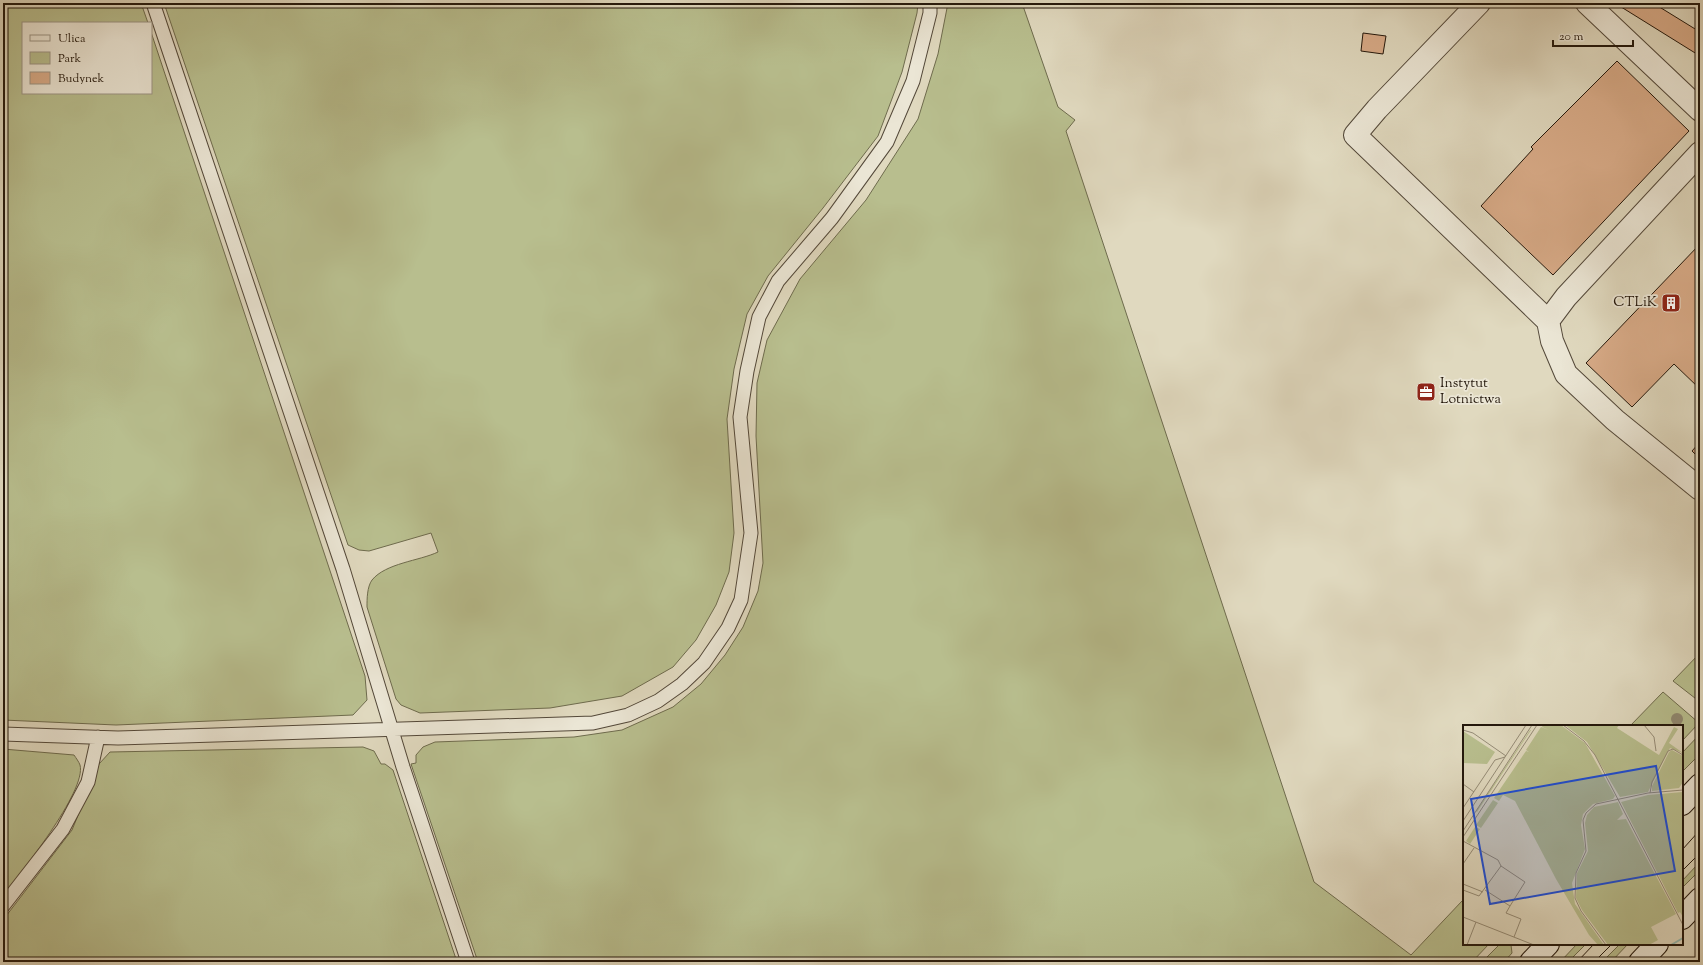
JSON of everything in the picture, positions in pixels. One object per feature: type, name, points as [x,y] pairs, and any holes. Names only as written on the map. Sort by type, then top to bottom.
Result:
[{"type":"street","points":[[1478,3],[1377,109],[1355,135],[1548,321],[1552,341],[1566,374],[1615,420],[1700,489]]},
{"type":"street","points":[[1587,3],[1700,110]]},
{"type":"street","points":[[1548,321],[1566,297],[1700,153]]},
{"type":"street","points":[[1683,803],[1700,785]]},
{"type":"street","points":[[1683,917],[1700,899]]},
{"type":"street","points":[[1531,962],[1547,945]]},
{"type":"street","points":[[1640,962],[1656,945]]},
{"type":"lane","points":[[153,3],[343,569],[391,729],[468,962]]},
{"type":"lane","points":[[3,734],[98,737],[593,723],[628,715],[658,701],[682,684],[704,663],[728,628],[742,592],[751,533],[740,417],[746,371],[758,317],[778,281],[832,218],[887,142],[913,82],[930,13],[930,3]]},
{"type":"lane","points":[[3,906],[63,828],[88,782],[98,737]]},
{"type":"green space","points":[[3,3],[141,3],[148,22],[22,22],[22,94],[152,94],[152,35],[365,676],[367,700],[353,715],[116,725],[3,720]]},
{"type":"green space","points":[[164,3],[918,3],[917,13],[902,72],[878,136],[823,208],[768,276],[747,314],[734,369],[727,419],[734,533],[729,572],[716,605],[696,640],[673,667],[622,696],[550,708],[420,713],[401,705],[396,699],[367,607],[369,586],[378,574],[394,566],[438,552],[431,533],[369,551],[359,550],[348,545]]},
{"type":"green space","points":[[948,3],[1022,3],[1058,107],[1075,120],[1066,131],[1314,882],[1411,955],[1463,902],[1463,945],[1488,945],[1472,962],[478,962],[411,764],[416,763],[416,755],[423,747],[435,742],[574,737],[622,730],[673,707],[701,684],[725,655],[743,627],[758,591],[763,563],[756,436],[757,383],[767,340],[800,279],[866,200],[918,119],[938,54]]},
{"type":"green space","points":[[1700,653],[1700,702],[1673,681]]},
{"type":"green space","points":[[1663,692],[1699,723],[1683,740],[1683,725],[1631,725]]},
{"type":"green space","points":[[1700,734],[1700,754],[1683,771],[1683,752]]},
{"type":"green space","points":[[363,747],[374,751],[381,764],[385,764],[393,770],[457,962],[3,962],[3,920],[72,830],[99,764],[110,752]]},
{"type":"green space","points":[[3,749],[74,755],[80,765],[79,777],[63,812],[36,852],[3,896]]},
{"type":"green space","points":[[1697,865],[1700,870],[1683,887],[1683,880]]},
{"type":"green space","points":[[1499,945],[1511,945],[1512,953],[1504,962],[1482,962]]},
{"type":"green space","points":[[1576,945],[1585,945],[1568,962],[1560,962]]},
{"type":"green space","points":[[1619,945],[1627,945],[1611,962],[1602,962]]},
{"type":"building","points":[[1620,3],[1653,3],[1700,32],[1700,56],[1618,5]]},
{"type":"building","points":[[1363,33],[1386,36],[1383,54],[1361,51]]},
{"type":"building","points":[[1617,61],[1689,131],[1553,275],[1481,206],[1533,149],[1531,147]]},
{"type":"building","name":"CTLiK","points":[[1700,244],[1700,389],[1674,364],[1632,407],[1586,363]]},
{"type":"building","points":[[1700,442],[1700,459],[1692,451]]},
{"type":"tram line","points":[[1683,849],[1700,830]]},
{"type":"tram line","points":[[1683,870],[1700,853]]},
{"type":"tram line","points":[[1577,962],[1593,945]]},
{"type":"tram line","points":[[1594,962],[1611,945]]},
{"type":"place","name":"CTLiK","points":[[1671,303]]},
{"type":"place","name":"Instytut Lotnictwa","points":[[1426,392]]}]
